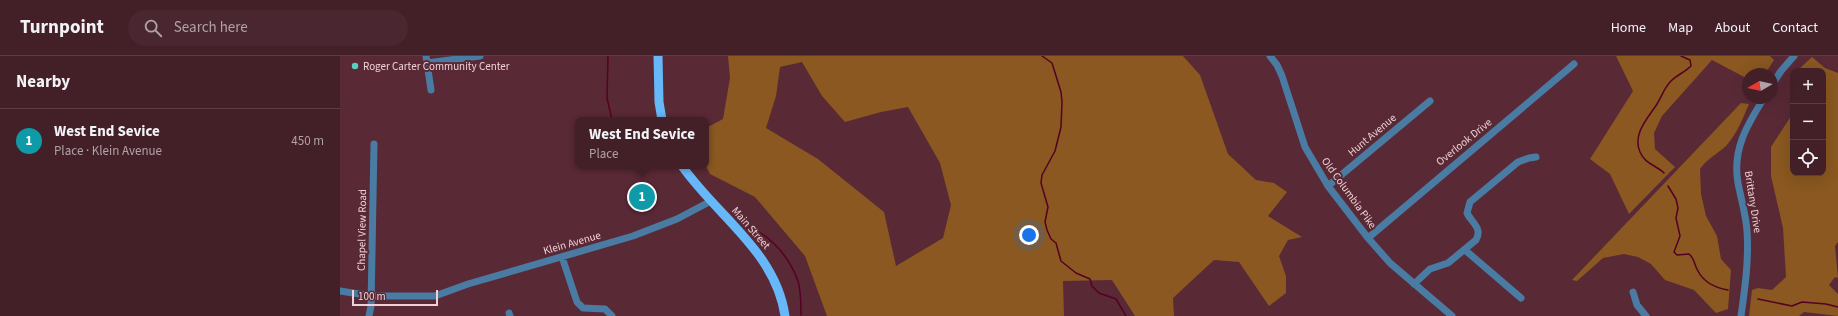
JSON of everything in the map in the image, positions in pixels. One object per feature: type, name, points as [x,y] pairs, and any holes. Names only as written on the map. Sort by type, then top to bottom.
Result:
[{"type":"main road","points":[[658,56],[659,102],[662,117]]},
{"type":"main road","name":"Main Street","points":[[684,169],[765,263],[777,285],[785,316]]},
{"type":"street","points":[[431,90],[427,60],[480,56]]},
{"type":"street","name":"Old Columbia Pike","points":[[1270,56],[1282,76],[1304,147],[1328,186],[1368,238],[1396,268],[1452,316]]},
{"type":"street","points":[[1778,76],[1794,56]]},
{"type":"street","name":"Overlook Drive","points":[[1368,238],[1574,64]]},
{"type":"street","name":"Hunt Avenue","points":[[1328,186],[1430,101]]},
{"type":"street","name":"Brittany Drive","points":[[1741,316],[1748,244],[1747,229],[1737,179],[1736,159],[1746,128],[1760,104]]},
{"type":"street","name":"Chapel View Road","points":[[369,316],[372,296],[374,144]]},
{"type":"street","points":[[1414,284],[1430,269],[1448,263],[1465,250],[1478,237],[1478,229],[1467,213],[1470,202],[1518,162],[1536,157]]},
{"type":"street","name":"Klein Avenue","points":[[340,291],[372,296],[435,296],[468,284],[639,234],[676,219],[711,201]]},
{"type":"street","points":[[1465,250],[1521,298]]},
{"type":"street","points":[[562,257],[577,302],[584,308],[605,309],[612,316]]},
{"type":"street","points":[[1633,292],[1637,305],[1646,316]]},
{"type":"shaded area","points":[[728,56],[1183,56],[1200,75],[1228,154],[1256,180],[1274,183],[1287,192],[1268,216],[1302,237],[1288,240],[1279,256],[1286,276],[1286,293],[1269,306],[1239,262],[1214,260],[1173,298],[1174,316],[1135,316],[1112,280],[1063,281],[1064,316],[827,316],[805,256],[755,197],[710,174],[708,169],[709,169],[709,126],[723,119],[730,78]],"holes":[[[802,62],[822,96],[845,122],[881,112],[908,107],[940,163],[951,205],[943,238],[896,266],[884,212],[818,159],[766,128],[776,96],[780,67]]]},
{"type":"shaded area","points":[[1616,56],[1770,56],[1774,60],[1769,68],[1742,68],[1742,76],[1712,60],[1662,116],[1654,133],[1655,149],[1675,167],[1629,214],[1610,174],[1590,159],[1633,91]]},
{"type":"shaded area","points":[[1812,57],[1825,68],[1800,68]]},
{"type":"shaded area","points":[[1826,68],[1838,73],[1838,242],[1835,246],[1838,278],[1835,277],[1829,285],[1838,294],[1838,316],[1804,312],[1799,316],[1749,316],[1752,290],[1758,288],[1772,290],[1786,277],[1783,228],[1771,176],[1771,147],[1790,118],[1790,176],[1826,176]]},
{"type":"shaded area","points":[[1741,103],[1749,104],[1739,126],[1726,146],[1709,159],[1700,169],[1701,194],[1706,216],[1717,236],[1721,259],[1731,270],[1728,309],[1716,313],[1694,290],[1665,280],[1651,264],[1638,257],[1624,254],[1603,258],[1577,281],[1572,280]]},
{"type":"waterway","points":[[608,56],[607,98],[611,117]]},
{"type":"waterway","points":[[1042,56],[1052,63],[1061,92],[1062,102],[1061,127],[1055,151],[1042,175],[1041,183],[1048,207],[1045,222],[1047,230],[1051,239],[1056,243],[1061,261],[1076,273],[1090,279],[1092,286],[1099,293],[1116,299],[1126,316]]},
{"type":"waterway","points":[[1664,173],[1642,156],[1638,145],[1638,139],[1642,126],[1667,86],[1673,79],[1691,66],[1690,60],[1681,56]]},
{"type":"waterway","points":[[1668,186],[1676,199],[1678,208],[1676,218],[1680,236],[1674,252],[1677,255],[1689,254],[1698,271],[1707,282],[1728,290]]},
{"type":"waterway","points":[[742,223],[769,239],[789,262],[799,285],[801,315]]},
{"type":"waterway","points":[[1758,299],[1792,306],[1802,302],[1826,304],[1838,307]]},
{"type":"place","name":"Roger Carter Community Center","points":[[355,66]]},
{"type":"place","name":"West End Sevice","points":[[642,197]]}]
